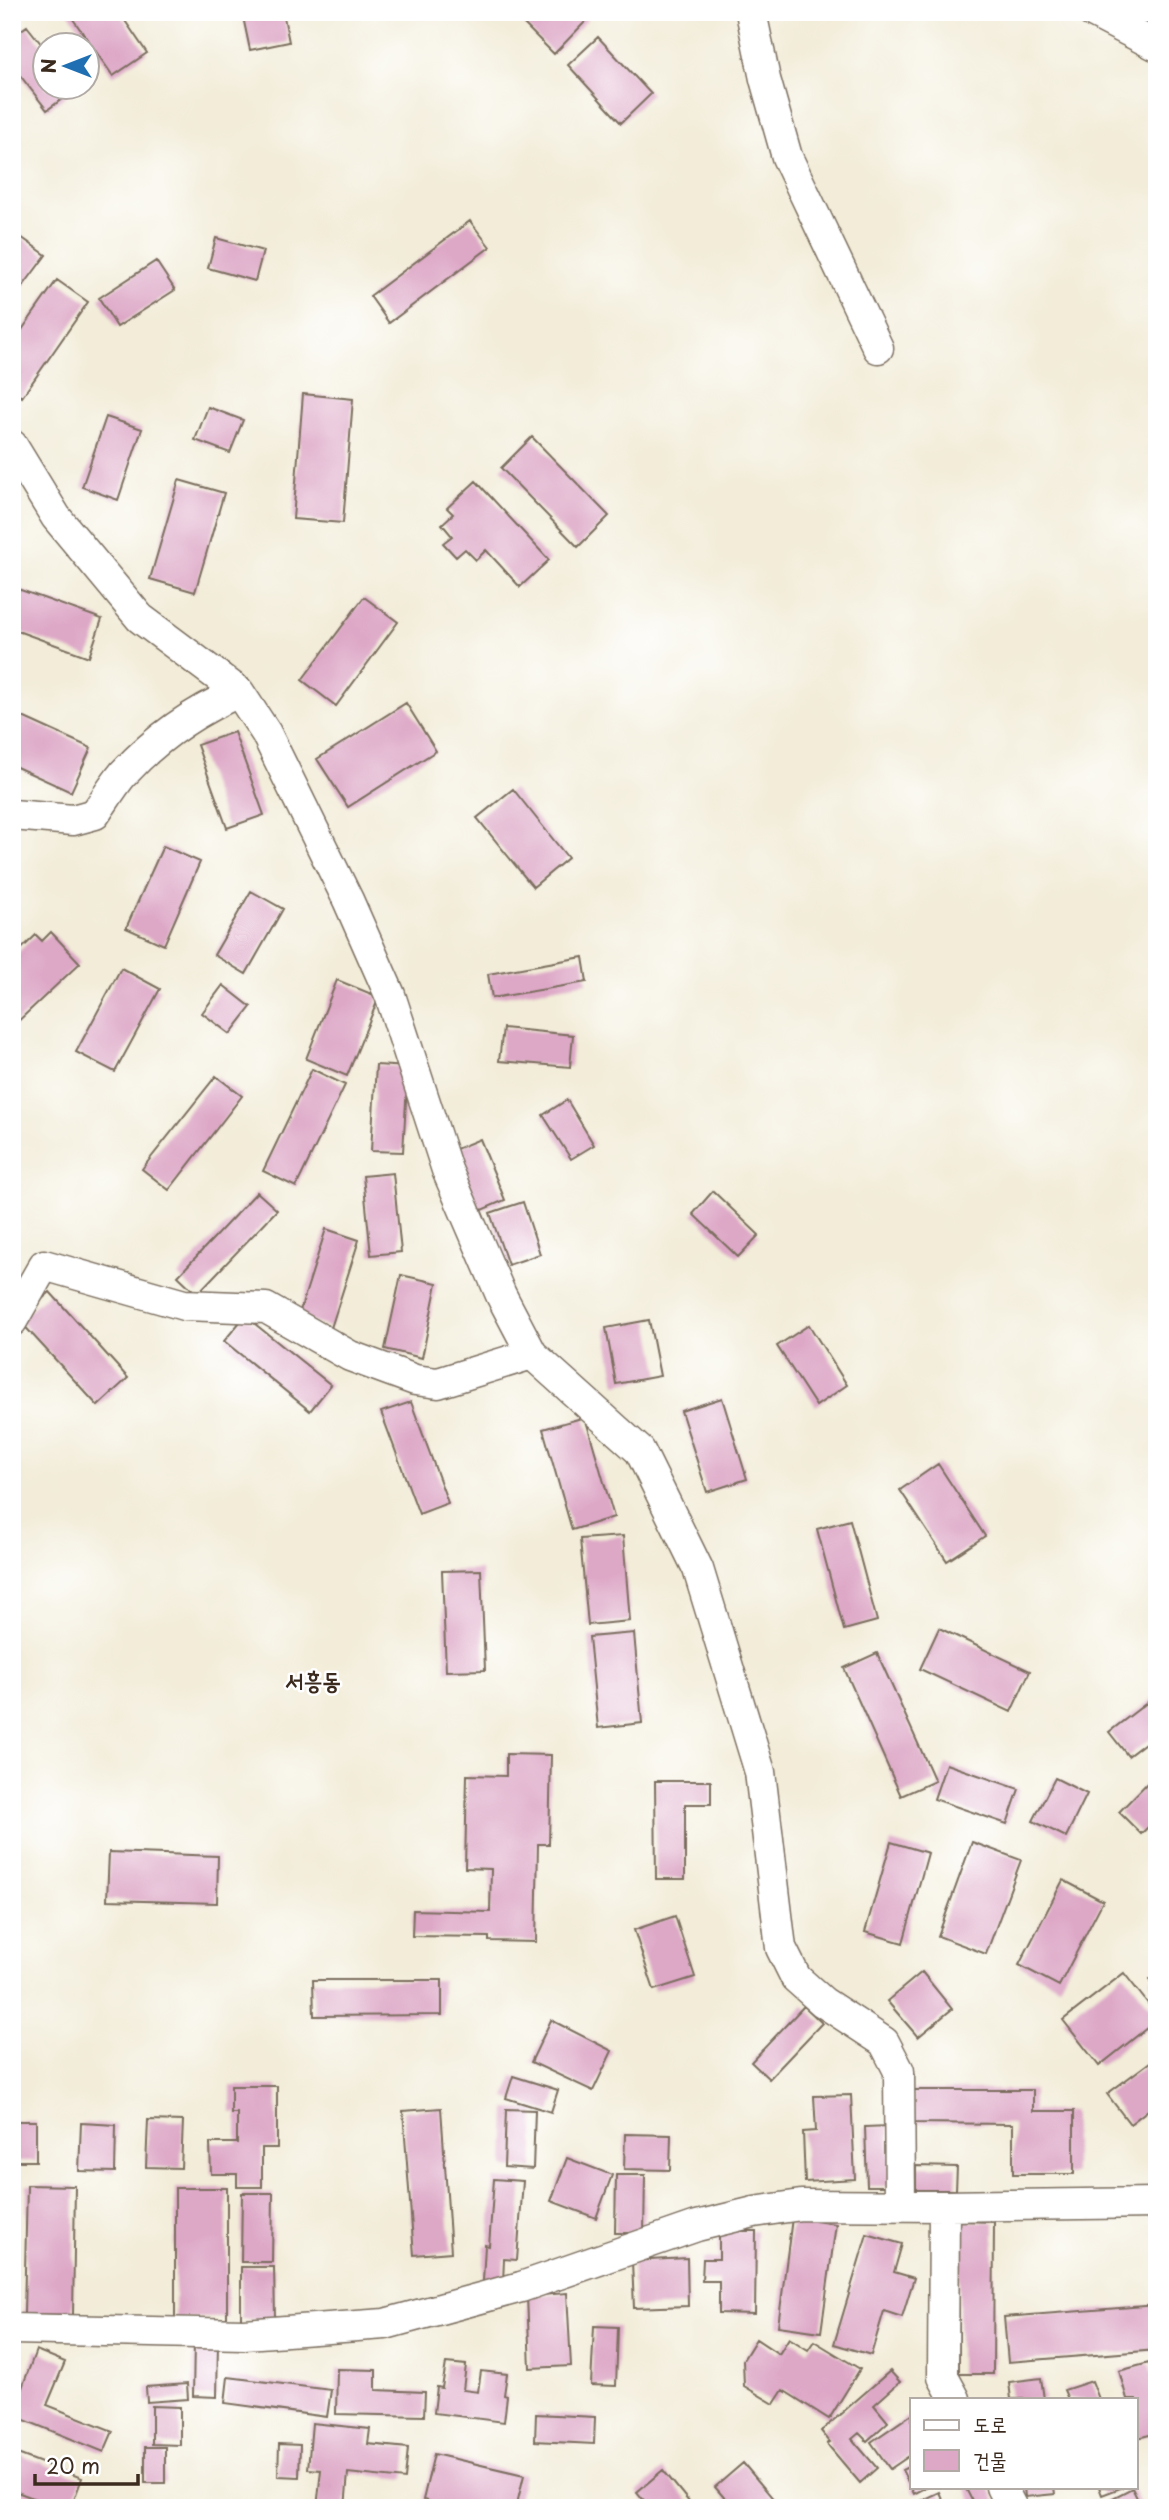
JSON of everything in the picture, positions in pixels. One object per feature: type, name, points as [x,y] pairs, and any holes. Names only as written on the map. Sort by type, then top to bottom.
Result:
[{"type":"street","points":[[751,12],[765,79],[788,157],[878,348]]},
{"type":"street","points":[[1092,12],[1150,32]]},
{"type":"street","points":[[12,445],[57,517],[140,618],[239,692],[266,733],[348,900],[385,983],[447,1170],[501,1295],[532,1353],[640,1451],[698,1569],[760,1772],[780,1948],[796,1978],[823,2001],[884,2042],[899,2071],[900,2204]]},
{"type":"street","points":[[12,815],[73,820],[95,814],[122,775],[166,734],[206,706],[239,692]]},
{"type":"street","points":[[12,1321],[44,1265],[184,1305],[266,1308],[350,1356],[415,1380],[438,1383],[532,1353]]},
{"type":"street","points":[[12,2329],[244,2334],[385,2323],[521,2287],[697,2226],[801,2204],[944,2206],[1157,2203]]},
{"type":"street","points":[[944,2206],[943,2376],[954,2398]]},
{"type":"street","points":[[1002,2488],[1012,2508]]},
{"type":"building","points":[[68,12],[119,12],[147,53],[113,76],[102,60],[102,32],[82,32]]},
{"type":"building","points":[[242,12],[283,12],[289,42],[250,50]]},
{"type":"building","points":[[512,12],[579,12],[587,20],[554,54]]},
{"type":"building","points":[[27,26],[32,32],[32,91],[12,65],[12,37]]},
{"type":"building","points":[[598,37],[651,94],[621,123],[568,65]]},
{"type":"building","points":[[41,102],[58,102],[47,110]]},
{"type":"building","points":[[470,221],[490,247],[389,323],[370,296]]},
{"type":"building","points":[[14,232],[46,255],[12,301],[12,235]]},
{"type":"building","points":[[216,238],[263,251],[255,281],[208,268]]},
{"type":"building","points":[[156,261],[175,290],[117,327],[99,298]]},
{"type":"building","points":[[57,280],[88,302],[22,397],[12,390],[12,344]]},
{"type":"building","points":[[303,394],[353,399],[343,523],[293,519]]},
{"type":"building","points":[[208,407],[243,420],[230,453],[195,440]]},
{"type":"building","points":[[106,417],[142,429],[118,500],[82,487]]},
{"type":"building","points":[[532,437],[609,516],[578,547],[501,468]]},
{"type":"building","points":[[179,480],[224,493],[195,592],[150,579]]},
{"type":"building","points":[[476,481],[549,560],[520,587],[486,550],[476,560],[465,549],[456,557],[443,543],[452,536],[442,524],[453,514],[447,508]]},
{"type":"building","points":[[15,588],[102,619],[89,657],[12,629],[12,595]]},
{"type":"building","points":[[364,597],[398,622],[336,706],[302,680]]},
{"type":"building","points":[[406,703],[436,751],[348,807],[317,759]]},
{"type":"building","points":[[16,714],[91,748],[71,792],[12,765],[12,721]]},
{"type":"building","points":[[234,732],[264,815],[227,828],[197,745]]},
{"type":"building","points":[[513,789],[568,858],[533,887],[477,818]]},
{"type":"building","points":[[163,846],[200,862],[164,945],[126,928]]},
{"type":"building","points":[[251,891],[283,909],[246,974],[214,955]]},
{"type":"building","points":[[51,932],[80,963],[12,1027],[12,969],[15,966],[12,958],[36,935],[42,941]]},
{"type":"building","points":[[583,957],[587,982],[492,998],[488,974]]},
{"type":"building","points":[[121,968],[160,989],[115,1072],[76,1052]]},
{"type":"building","points":[[337,980],[379,997],[347,1076],[306,1059]]},
{"type":"building","points":[[223,985],[251,1007],[230,1034],[202,1013]]},
{"type":"building","points":[[503,1028],[573,1035],[570,1067],[499,1061]]},
{"type":"building","points":[[376,1065],[408,1067],[403,1152],[371,1151]]},
{"type":"building","points":[[312,1069],[345,1085],[296,1187],[263,1171]]},
{"type":"building","points":[[216,1076],[242,1096],[169,1190],[142,1169]]},
{"type":"building","points":[[567,1100],[594,1145],[571,1159],[543,1115]]},
{"type":"building","points":[[480,1139],[505,1200],[477,1212],[451,1151]]},
{"type":"building","points":[[393,1173],[401,1252],[371,1255],[363,1176]]},
{"type":"building","points":[[713,1191],[759,1235],[738,1257],[693,1214]]},
{"type":"building","points":[[257,1192],[277,1210],[197,1294],[178,1276]]},
{"type":"building","points":[[523,1202],[540,1254],[508,1265],[490,1213]]},
{"type":"building","points":[[326,1229],[359,1240],[331,1328],[298,1317]]},
{"type":"building","points":[[401,1275],[437,1283],[422,1358],[385,1349]]},
{"type":"building","points":[[50,1292],[128,1378],[98,1406],[19,1320]]},
{"type":"building","points":[[245,1316],[331,1385],[310,1411],[224,1341]]},
{"type":"building","points":[[649,1320],[660,1376],[616,1384],[606,1328]]},
{"type":"building","points":[[809,1325],[847,1385],[816,1406],[777,1346]]},
{"type":"building","points":[[722,1398],[747,1479],[707,1492],[681,1411]]},
{"type":"building","points":[[411,1402],[448,1503],[419,1514],[381,1412]]},
{"type":"building","points":[[585,1417],[614,1517],[572,1530],[543,1429]]},
{"type":"building","points":[[938,1464],[985,1536],[947,1561],[900,1490]]},
{"type":"building","points":[[850,1520],[877,1621],[844,1630],[817,1529]]},
{"type":"building","points":[[623,1536],[630,1621],[588,1625],[580,1539]]},
{"type":"building","points":[[481,1570],[485,1670],[446,1671],[442,1571]]},
{"type":"building","points":[[939,1628],[1030,1671],[1011,1712],[920,1669]]},
{"type":"building","points":[[634,1633],[642,1723],[598,1728],[589,1637]]},
{"type":"building","points":[[877,1653],[935,1781],[901,1796],[844,1668]]},
{"type":"building","points":[[1157,1695],[1157,1734],[1128,1756],[1109,1732]]},
{"type":"building","points":[[506,1754],[551,1755],[549,1844],[538,1844],[536,1942],[489,1941],[489,1937],[412,1936],[413,1910],[490,1912],[491,1869],[465,1868],[467,1775],[506,1776]]},
{"type":"building","points":[[946,1764],[1019,1789],[1007,1824],[934,1799]]},
{"type":"building","points":[[1153,1777],[1157,1780],[1157,1818],[1141,1834],[1119,1812]]},
{"type":"building","points":[[1055,1778],[1087,1794],[1066,1837],[1033,1821]]},
{"type":"building","points":[[655,1781],[711,1781],[711,1804],[685,1804],[685,1879],[656,1879]]},
{"type":"building","points":[[891,1842],[928,1853],[903,1943],[865,1932]]},
{"type":"building","points":[[972,1842],[1021,1860],[986,1954],[938,1936]]},
{"type":"building","points":[[109,1852],[218,1856],[217,1903],[107,1900]]},
{"type":"building","points":[[1063,1880],[1103,1901],[1059,1986],[1019,1965]]},
{"type":"building","points":[[675,1916],[695,1977],[654,1990],[634,1930]]},
{"type":"building","points":[[922,1972],[952,2009],[918,2037],[887,2001]]},
{"type":"building","points":[[1124,1973],[1157,2015],[1157,2020],[1099,2066],[1063,2020]]},
{"type":"building","points":[[1157,1976],[1157,2000],[1156,2000],[1150,1979]]},
{"type":"building","points":[[313,1980],[442,1980],[442,2015],[314,2016]]},
{"type":"building","points":[[804,2006],[822,2023],[769,2079],[751,2062]]},
{"type":"building","points":[[551,2020],[612,2051],[593,2091],[531,2062]]},
{"type":"building","points":[[1154,2059],[1157,2062],[1157,2103],[1130,2124],[1107,2094]]},
{"type":"building","points":[[513,2076],[558,2090],[551,2112],[506,2098]]},
{"type":"building","points":[[231,2086],[277,2086],[277,2148],[262,2148],[262,2187],[237,2187],[237,2174],[211,2174],[210,2143],[237,2143],[237,2113],[231,2113]]},
{"type":"building","points":[[913,2090],[1033,2090],[1033,2111],[1074,2111],[1074,2174],[1013,2174],[1013,2124],[912,2123]]},
{"type":"building","points":[[851,2095],[855,2179],[805,2182],[803,2132],[816,2131],[814,2096]]},
{"type":"building","points":[[441,2108],[451,2252],[414,2255],[403,2111]]},
{"type":"building","points":[[506,2109],[535,2110],[533,2169],[504,2167]]},
{"type":"building","points":[[148,2120],[183,2121],[181,2168],[146,2167]]},
{"type":"building","points":[[12,2121],[36,2121],[36,2161],[12,2161]]},
{"type":"building","points":[[81,2123],[116,2125],[115,2172],[79,2171]]},
{"type":"building","points":[[889,2126],[890,2186],[867,2186],[865,2127]]},
{"type":"building","points":[[625,2134],[671,2135],[670,2170],[624,2169]]},
{"type":"building","points":[[567,2158],[612,2175],[596,2218],[551,2201]]},
{"type":"building","points":[[916,2166],[957,2167],[956,2190],[916,2190]]},
{"type":"building","points":[[616,2175],[645,2175],[644,2233],[615,2233]]},
{"type":"building","points":[[494,2179],[523,2181],[517,2260],[504,2259],[503,2282],[483,2281],[485,2245],[489,2246]]},
{"type":"building","points":[[27,2185],[75,2186],[73,2315],[24,2314]]},
{"type":"building","points":[[175,2188],[227,2188],[227,2318],[175,2318]]},
{"type":"building","points":[[242,2193],[273,2193],[272,2262],[241,2262]]},
{"type":"building","points":[[792,2218],[836,2224],[821,2332],[778,2326]]},
{"type":"building","points":[[959,2221],[994,2222],[993,2374],[959,2374]]},
{"type":"building","points":[[719,2231],[756,2231],[755,2314],[719,2313],[719,2281],[702,2281],[703,2259],[719,2259]]},
{"type":"building","points":[[867,2234],[902,2244],[894,2272],[914,2278],[902,2317],[884,2311],[871,2355],[834,2344]]},
{"type":"building","points":[[687,2258],[688,2306],[634,2308],[632,2261]]},
{"type":"building","points":[[241,2267],[274,2267],[275,2319],[241,2319]]},
{"type":"building","points":[[567,2293],[571,2366],[530,2368],[527,2296]]},
{"type":"building","points":[[1157,2305],[1157,2350],[1008,2362],[1004,2317]]},
{"type":"building","points":[[594,2326],[618,2327],[616,2386],[591,2385]]},
{"type":"building","points":[[789,2338],[808,2350],[814,2341],[860,2369],[829,2419],[783,2390],[774,2404],[744,2386],[743,2360],[756,2339],[779,2354]]},
{"type":"building","points":[[194,2342],[218,2342],[217,2397],[193,2396]]},
{"type":"building","points":[[36,2350],[65,2362],[47,2405],[113,2431],[104,2452],[12,2415]]},
{"type":"building","points":[[446,2363],[466,2365],[463,2390],[478,2392],[481,2371],[507,2374],[504,2422],[434,2413],[437,2387],[442,2388]]},
{"type":"building","points":[[1149,2363],[1157,2392],[1157,2433],[1138,2438],[1138,2398],[1127,2398],[1119,2371]]},
{"type":"building","points":[[337,2369],[376,2370],[376,2390],[425,2392],[424,2416],[336,2414]]},
{"type":"building","points":[[890,2371],[900,2382],[874,2405],[888,2422],[867,2441],[859,2433],[852,2439],[877,2468],[860,2483],[827,2444],[830,2442],[821,2431]]},
{"type":"building","points":[[228,2377],[331,2390],[327,2417],[225,2403]]},
{"type":"building","points":[[1041,2378],[1044,2398],[1011,2398],[1009,2382]]},
{"type":"building","points":[[1092,2381],[1099,2398],[1068,2398],[1064,2390]]},
{"type":"building","points":[[187,2384],[188,2399],[147,2402],[146,2387]]},
{"type":"building","points":[[152,2406],[180,2407],[180,2445],[152,2444]]},
{"type":"building","points":[[536,2414],[595,2417],[594,2444],[535,2441]]},
{"type":"building","points":[[910,2415],[910,2455],[890,2469],[871,2442]]},
{"type":"building","points":[[312,2423],[370,2429],[368,2444],[408,2448],[405,2479],[348,2473],[345,2508],[317,2508],[321,2470],[308,2469]]},
{"type":"building","points":[[279,2444],[300,2445],[299,2477],[278,2476]]},
{"type":"building","points":[[145,2447],[165,2447],[165,2483],[145,2483]]},
{"type":"building","points":[[12,2452],[82,2478],[71,2508],[59,2508],[12,2490]]},
{"type":"building","points":[[434,2454],[524,2475],[516,2508],[457,2508],[423,2500]]},
{"type":"building","points":[[743,2463],[781,2508],[733,2508],[715,2487]]},
{"type":"building","points":[[910,2466],[910,2486],[902,2470]]},
{"type":"building","points":[[663,2470],[694,2508],[650,2508],[637,2492]]},
{"type":"building","points":[[911,2488],[925,2488],[914,2494]]},
{"type":"building","points":[[966,2488],[990,2488],[1000,2508],[976,2508]]},
{"type":"building","points":[[1024,2488],[1054,2488],[1055,2494],[1025,2497]]},
{"type":"building","points":[[1099,2488],[1120,2488],[1102,2495]]},
{"type":"building","points":[[1132,2488],[1142,2508],[1108,2508],[1105,2502]]},
{"type":"building","points":[[939,2492],[946,2508],[905,2508]]},
{"type":"district","name":"서흥동","points":[[313,1679]]}]
